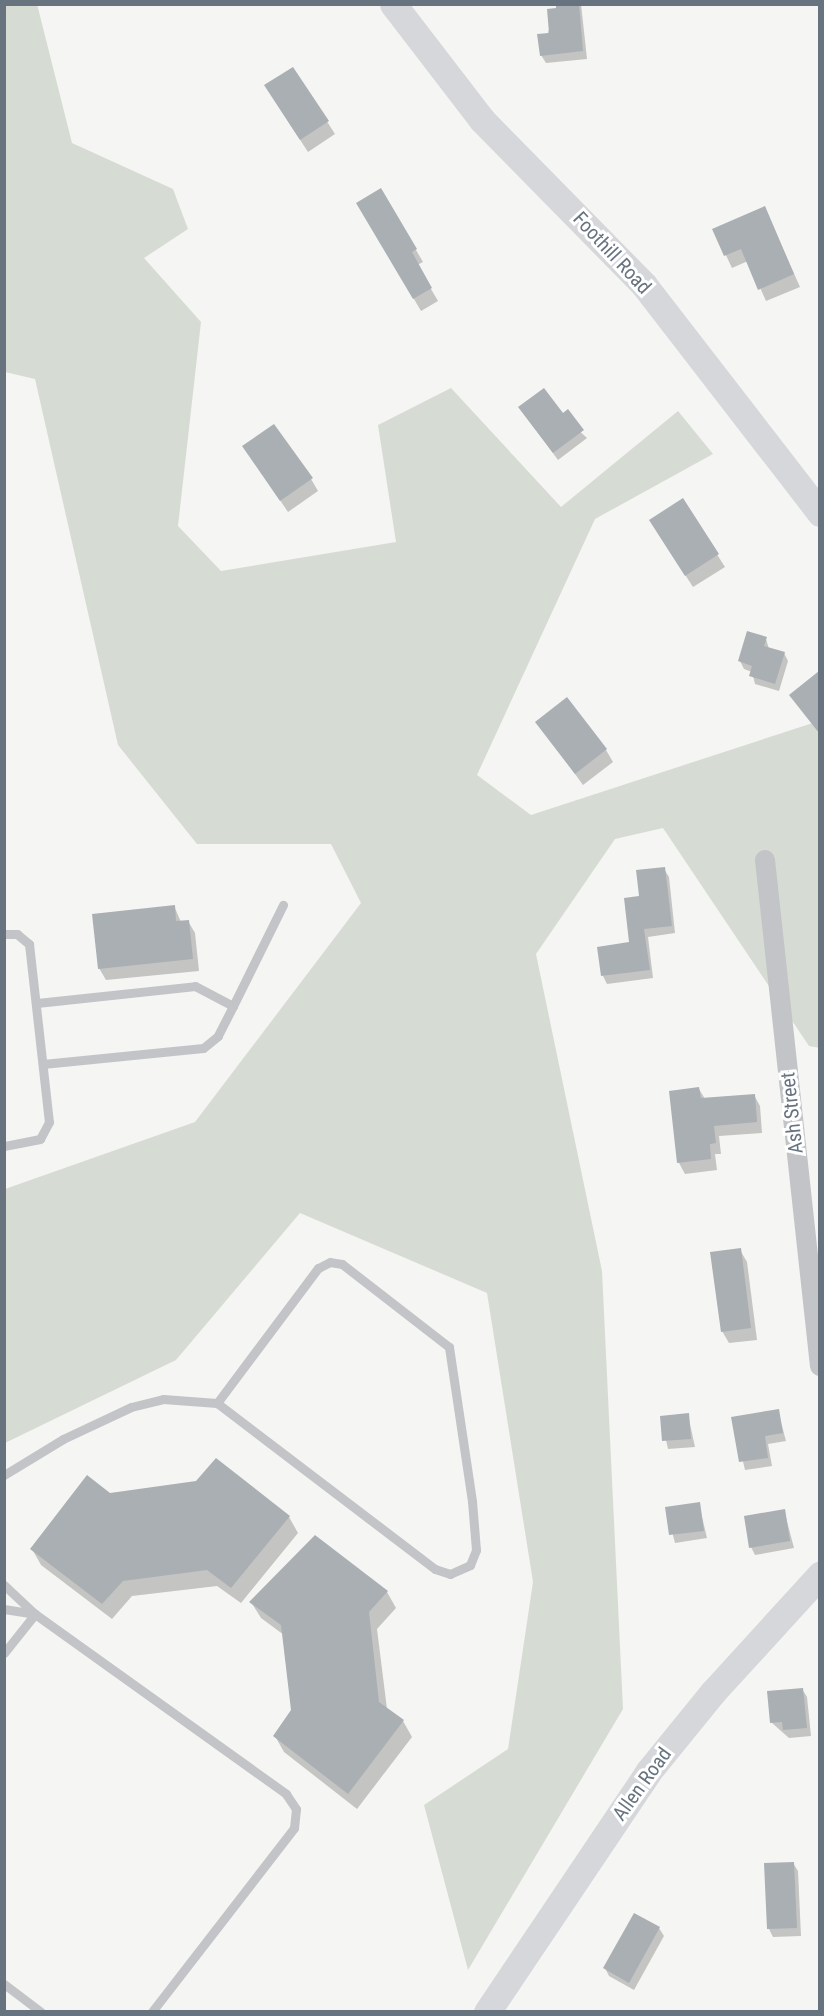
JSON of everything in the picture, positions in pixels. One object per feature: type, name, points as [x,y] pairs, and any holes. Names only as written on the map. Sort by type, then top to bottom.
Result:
[{"type":"street","name":"Foothill Road","points":[[393,4],[482,120],[644,285],[819,513]]},
{"type":"street","name":"Ash Street","points":[[765,860],[819,1366]]},
{"type":"street","name":"Allen Road","points":[[487,2012],[648,1772],[720,1683],[819,1575]]},
{"type":"lane","points":[[43,1064],[203,1048],[218,1036],[283,905]]},
{"type":"lane","points":[[4,934],[17,934],[29,944],[38,1003],[48,1128],[34,1142],[4,1146]]},
{"type":"lane","points":[[38,1003],[195,986],[233,1006]]},
{"type":"lane","points":[[4,1474],[63,1439],[131,1407],[163,1399],[217,1403],[435,1569],[450,1574],[470,1565],[476,1550],[472,1501],[449,1347],[342,1264],[330,1262],[318,1268],[217,1403]]},
{"type":"lane","points":[[4,1585],[36,1614],[286,1794],[296,1809],[294,1828],[152,2012]]},
{"type":"lane","points":[[4,1610],[36,1614]]},
{"type":"lane","points":[[4,1653],[36,1614]]},
{"type":"lane","points":[[4,1984],[41,2012]]},
{"type":"shaded area","points":[[37,4],[72,143],[173,189],[188,229],[144,258],[201,322],[178,526],[221,571],[396,542],[378,425],[451,388],[561,507],[678,411],[713,454],[595,519],[477,775],[531,815],[819,721],[820,1048],[809,1046],[663,828],[615,839],[536,954],[602,1271],[623,1709],[468,1970],[424,1805],[508,1749],[533,1582],[487,1293],[300,1213],[176,1360],[5,1443],[5,1189],[195,1122],[361,903],[331,844],[197,844],[118,745],[35,379],[5,372],[5,5]]},
{"type":"building","points":[[556,4],[579,4],[583,51],[540,56],[537,34],[549,33],[547,9],[556,8]]},
{"type":"building","points":[[293,67],[329,121],[300,140],[264,85]]},
{"type":"building","points":[[381,188],[417,249],[412,252],[432,288],[413,299],[356,203]]},
{"type":"building","points":[[765,206],[794,274],[758,290],[741,249],[724,256],[712,229]]},
{"type":"building","points":[[544,388],[563,413],[568,409],[584,430],[553,453],[518,407]]},
{"type":"building","points":[[274,424],[313,478],[280,501],[242,446]]},
{"type":"building","points":[[683,498],[719,554],[685,576],[649,520]]},
{"type":"building","points":[[747,631],[767,637],[764,646],[785,652],[775,684],[749,676],[752,666],[738,661]]},
{"type":"building","points":[[819,671],[819,733],[789,695]]},
{"type":"building","points":[[567,697],[607,749],[575,774],[535,722]]},
{"type":"building","points":[[665,867],[672,926],[644,929],[650,970],[601,976],[597,947],[629,942],[624,898],[639,896],[636,870]]},
{"type":"building","points":[[175,905],[176,921],[189,920],[193,959],[98,969],[92,914]]},
{"type":"building","points":[[699,1087],[701,1098],[755,1094],[757,1122],[714,1126],[716,1143],[710,1144],[711,1159],[677,1163],[669,1091]]},
{"type":"building","points":[[741,1248],[751,1328],[721,1332],[710,1252]]},
{"type":"building","points":[[779,1409],[783,1433],[765,1436],[768,1458],[739,1462],[731,1417]]},
{"type":"building","points":[[689,1413],[691,1439],[662,1441],[660,1416]]},
{"type":"building","points":[[216,1458],[290,1516],[231,1588],[207,1570],[123,1581],[102,1604],[30,1549],[87,1475],[110,1493],[196,1481]]},
{"type":"building","points":[[700,1502],[704,1531],[669,1535],[665,1507]]},
{"type":"building","points":[[785,1509],[790,1541],[749,1548],[744,1516]]},
{"type":"building","points":[[315,1535],[388,1591],[369,1612],[379,1702],[404,1720],[348,1794],[273,1736],[291,1710],[281,1625],[249,1602]]},
{"type":"building","points":[[803,1688],[807,1728],[783,1730],[782,1722],[770,1723],[767,1691]]},
{"type":"building","points":[[794,1862],[797,1928],[767,1929],[764,1863]]},
{"type":"building","points":[[634,1913],[660,1927],[629,1983],[603,1968]]}]
